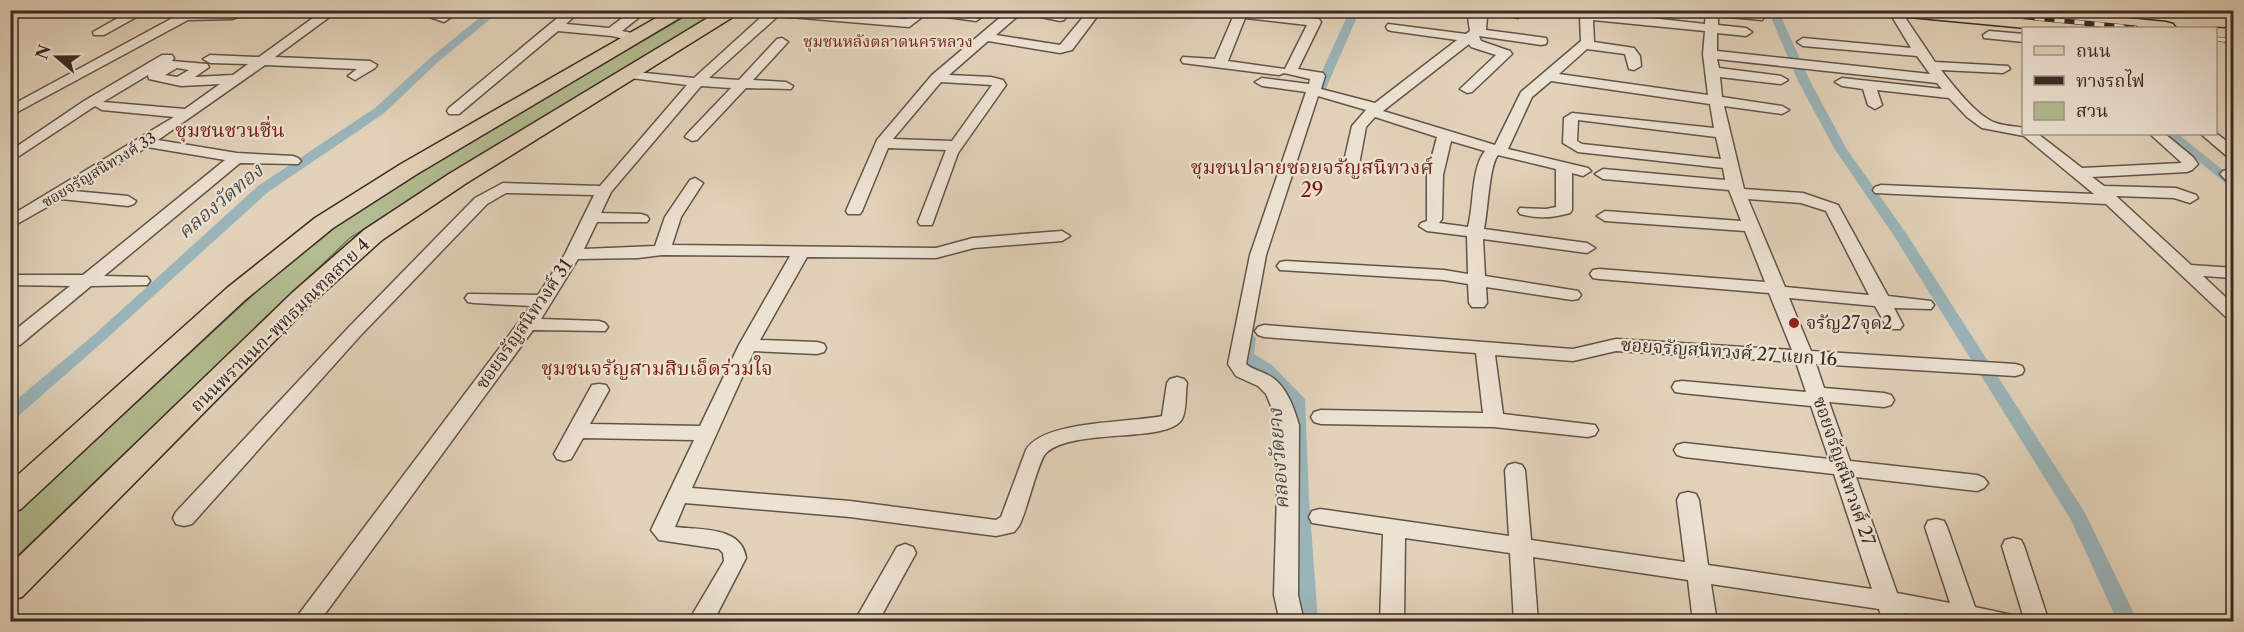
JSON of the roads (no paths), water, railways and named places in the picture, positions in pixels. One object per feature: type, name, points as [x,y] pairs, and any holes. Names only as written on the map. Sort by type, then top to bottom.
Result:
[{"type":"main road","points":[[10,501],[236,294],[324,223],[409,169],[684,10]]},
{"type":"main road","points":[[1896,10],[2057,27]]},
{"type":"main road","points":[[1993,10],[2156,27]]},
{"type":"main road","name":"ถนนพรานนก-พุทธมณฑลสาย 4","points":[[10,587],[302,299],[373,235],[457,179],[728,13]]},
{"type":"main road","points":[[2217,34],[2234,35]]},
{"type":"main road","points":[[2217,42],[2234,44]]},
{"type":"main road","points":[[10,496],[58,457]]},
{"type":"main road","points":[[10,605],[137,464]]},
{"type":"street","points":[[99,32],[143,10]]},
{"type":"street","points":[[10,112],[184,17],[197,14],[232,17],[250,10]]},
{"type":"street","name":"ซอยจรัญสนิทวงศ์ 33","points":[[10,223],[188,114],[333,10]]},
{"type":"street","points":[[415,10],[444,18]]},
{"type":"street","points":[[454,111],[575,10]]},
{"type":"street","points":[[612,32],[642,10]]},
{"type":"street","points":[[860,10],[852,18],[909,23],[922,11],[976,17]]},
{"type":"street","points":[[854,212],[882,143],[937,78],[1020,10],[1060,17]]},
{"type":"street","points":[[987,37],[1063,48],[1096,10]]},
{"type":"street","points":[[1208,10],[1315,22],[1284,72]]},
{"type":"street","points":[[1350,170],[1359,126],[1374,110],[1476,31],[1473,10]]},
{"type":"street","points":[[1481,10],[1480,31],[1482,33],[1540,41]]},
{"type":"street","points":[[1493,10],[1518,14]]},
{"type":"street","points":[[1896,10],[1907,35],[1931,66],[1985,124],[2022,132]]},
{"type":"street","points":[[776,11],[843,19]]},
{"type":"street","name":"ซอยจรัญสนิทวงศ์ 31","points":[[305,621],[528,324],[573,254],[604,191],[698,82],[776,11]]},
{"type":"street","points":[[1220,64],[1241,13]]},
{"type":"street","points":[[1478,303],[1475,232],[1481,208],[1485,161],[1497,150],[1526,95],[1588,42],[1586,17],[1758,17]]},
{"type":"street","points":[[1712,17],[1746,32]]},
{"type":"street","name":"ซอยจรัญสนิทวงศ์ 27","points":[[1712,17],[1712,63],[1716,101],[1736,189],[1804,357],[1893,611]]},
{"type":"street","points":[[557,27],[612,32],[637,38]]},
{"type":"street","points":[[1392,27],[1470,37],[1476,44],[1505,54],[1467,89]]},
{"type":"street","points":[[1989,35],[2022,38]]},
{"type":"street","points":[[692,137],[782,42]]},
{"type":"street","points":[[1803,42],[1922,53]]},
{"type":"street","points":[[1584,45],[1632,50],[1634,66]]},
{"type":"street","points":[[10,158],[89,104],[167,58]]},
{"type":"street","points":[[210,59],[370,65],[355,76]]},
{"type":"street","points":[[1188,60],[1318,75],[1318,91],[1258,255],[1237,364],[1243,372],[1269,385],[1284,407],[1289,425],[1286,595],[1292,621]]},
{"type":"street","points":[[1712,63],[1796,65],[1944,80]]},
{"type":"street","points":[[1712,63],[1781,80]]},
{"type":"street","points":[[1931,66],[2003,69]]},
{"type":"street","points":[[631,74],[698,82],[786,86]]},
{"type":"street","points":[[1548,76],[1782,110]]},
{"type":"street","points":[[182,80],[206,82],[237,78]]},
{"type":"street","points":[[926,222],[954,146],[999,86],[998,83],[991,81],[937,78]]},
{"type":"street","points":[[1812,78],[1956,95]]},
{"type":"street","points":[[1262,82],[1318,91],[1445,135],[1583,171]]},
{"type":"street","points":[[1869,85],[1875,105]]},
{"type":"street","points":[[102,106],[188,114]]},
{"type":"street","points":[[1723,133],[1576,116],[1571,118],[1570,142],[1578,148],[1729,164]]},
{"type":"street","points":[[1689,129],[1696,160]]},
{"type":"street","points":[[1445,135],[1435,175],[1431,222],[1475,232],[1587,248]]},
{"type":"street","points":[[2031,135],[2105,195],[2234,315]]},
{"type":"street","points":[[2080,173],[2187,167],[2190,164],[2188,160],[2158,135]]},
{"type":"street","points":[[2209,135],[2234,155]]},
{"type":"street","points":[[145,142],[237,158],[293,161]]},
{"type":"street","points":[[882,143],[954,146]]},
{"type":"street","points":[[13,341],[237,158]]},
{"type":"street","points":[[1526,211],[1546,214],[1564,210],[1563,166]]},
{"type":"street","points":[[2234,172],[2228,174],[2234,180]]},
{"type":"street","points":[[1603,174],[1803,198],[1832,208],[1894,325]]},
{"type":"street","points":[[663,249],[673,218],[695,183]]},
{"type":"street","points":[[184,518],[354,332],[481,201],[503,188],[604,191]]},
{"type":"street","points":[[1881,190],[2105,195],[2176,193],[2190,198]]},
{"type":"street","points":[[58,194],[128,201]]},
{"type":"street","points":[[1605,216],[1752,228]]},
{"type":"street","points":[[591,218],[641,219]]},
{"type":"street","points":[[573,254],[638,253],[663,249],[936,253],[973,243],[1062,236]]},
{"type":"street","points":[[700,621],[735,562],[735,553],[730,544],[723,541],[667,534],[662,530],[748,345],[802,250]]},
{"type":"street","points":[[1286,266],[1444,275],[1572,295]]},
{"type":"street","points":[[2185,270],[2234,273]]},
{"type":"street","points":[[1599,274],[1925,305]]},
{"type":"street","points":[[10,280],[141,281]]},
{"type":"street","points":[[474,298],[543,301]]},
{"type":"street","points":[[528,324],[599,327]]},
{"type":"street","name":"ซอยจรัญสนิทวงศ์ 27 แยก 16","points":[[1264,331],[1485,346],[1574,355],[1616,345],[2015,370]]},
{"type":"street","points":[[748,345],[817,348]]},
{"type":"street","points":[[1485,346],[1494,420]]},
{"type":"street","points":[[678,495],[850,509],[996,528],[1006,526],[1011,520],[1035,450],[1042,445],[1082,432],[1168,422],[1173,417],[1178,383]]},
{"type":"street","points":[[1682,387],[1884,400]]},
{"type":"street","points":[[564,454],[599,390]]},
{"type":"street","points":[[1322,417],[1494,420],[1588,430]]},
{"type":"street","points":[[577,431],[707,433]]},
{"type":"street","points":[[1684,450],[1977,483]]},
{"type":"street","points":[[1515,470],[1526,621]]},
{"type":"street","points":[[1688,500],[1705,621]]},
{"type":"street","points":[[1320,517],[1697,574],[1893,611],[2004,621]]},
{"type":"street","points":[[1392,621],[1394,528]]},
{"type":"street","points":[[1936,528],[1967,618]]},
{"type":"street","points":[[2013,546],[2037,621]]},
{"type":"street","points":[[866,621],[905,553]]},
{"type":"waterway","name":"คลองวัดทอง","points":[[10,414],[100,337],[263,189],[379,111],[434,60],[496,10]]},
{"type":"waterway","name":"คลองวัดยาง","points":[[1318,93],[1355,10]]},
{"type":"waterway","points":[[1773,10],[1804,81],[1840,148],[1901,236],[2079,518],[2128,622]]},
{"type":"waterway","points":[[2172,135],[2234,186]]},
{"type":"waterway","name":"คลองวัดยาง","points":[[1248,337],[1246,356],[1266,369],[1297,399],[1300,498],[1308,622]]},
{"type":"railway","points":[[1931,10],[1964,14]]},
{"type":"railway","points":[[1955,10],[2126,27]]},
{"type":"railway","points":[[2217,39],[2234,41]]},
{"type":"place","name":"จรัญ27จุด2","points":[[1794,323]]},
{"type":"district","name":"ชุมชนหลังตลาดนครหลวง","points":[[888,41]]},
{"type":"district","name":"ชุมชนชวนชื่น","points":[[230,130]]},
{"type":"district","name":"ชุมชนปลายซอยจรัญสนิทวงศ์ 29","points":[[1312,178]]},
{"type":"district","name":"ชุมชนจรัญสามสิบเอ็ดร่วมใจ","points":[[657,368]]}]
